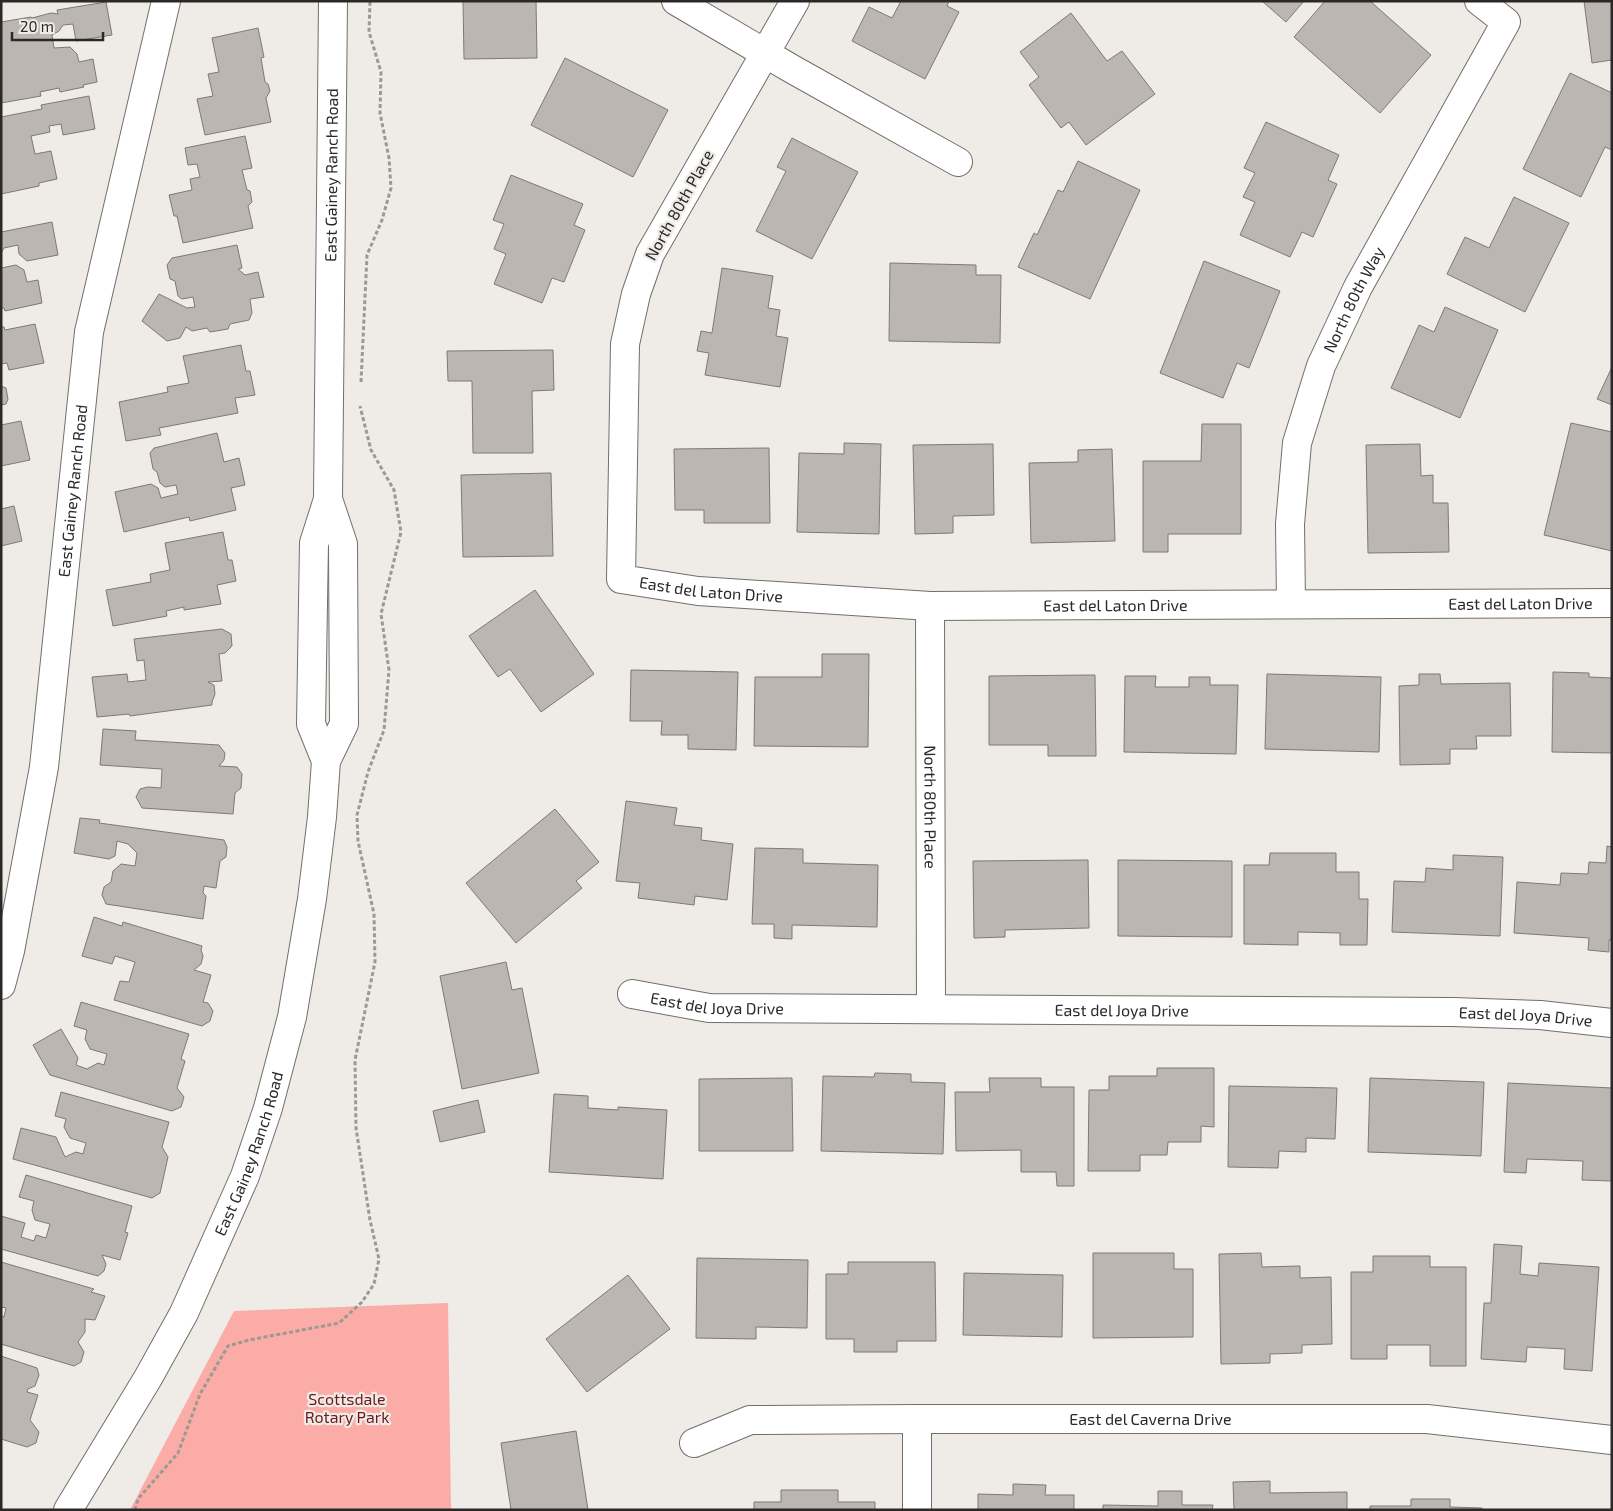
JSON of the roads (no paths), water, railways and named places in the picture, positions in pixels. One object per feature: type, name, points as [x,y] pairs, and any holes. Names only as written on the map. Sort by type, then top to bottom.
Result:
[{"type":"street","name":"East Gainey Ranch Road","points":[[1,985],[10,951],[44,767],[89,332],[166,1]]},
{"type":"street","name":"East Gainey Ranch Road","points":[[68,1510],[148,1378],[184,1313],[244,1176],[268,1108],[292,1017],[304,954],[322,817],[326,761],[344,724],[343,544],[328,500],[333,1]]},
{"type":"street","points":[[676,1],[764,53],[958,162]]},
{"type":"street","name":"North 80th Place","points":[[622,578],[625,344],[636,294],[650,254],[795,1]]},
{"type":"street","name":"North 80th Way","points":[[1291,604],[1290,524],[1297,443],[1321,366],[1358,287],[1506,22],[1479,1]]},
{"type":"street","name":"East del Laton Drive","points":[[622,578],[698,591],[930,606],[1612,603]]},
{"type":"street","name":"North 80th Place","points":[[930,606],[931,1008]]},
{"type":"street","name":"East del Joya Drive","points":[[632,994],[709,1008],[1453,1012],[1540,1015],[1612,1023]]},
{"type":"street","points":[[917,1419],[917,1510]]},
{"type":"street","name":"East del Caverna Drive","points":[[694,1443],[750,1420],[917,1419],[1427,1419],[1612,1440]]},
{"type":"park label","name":"Scottsdale Rotary Park","points":[[347,1408]]}]
